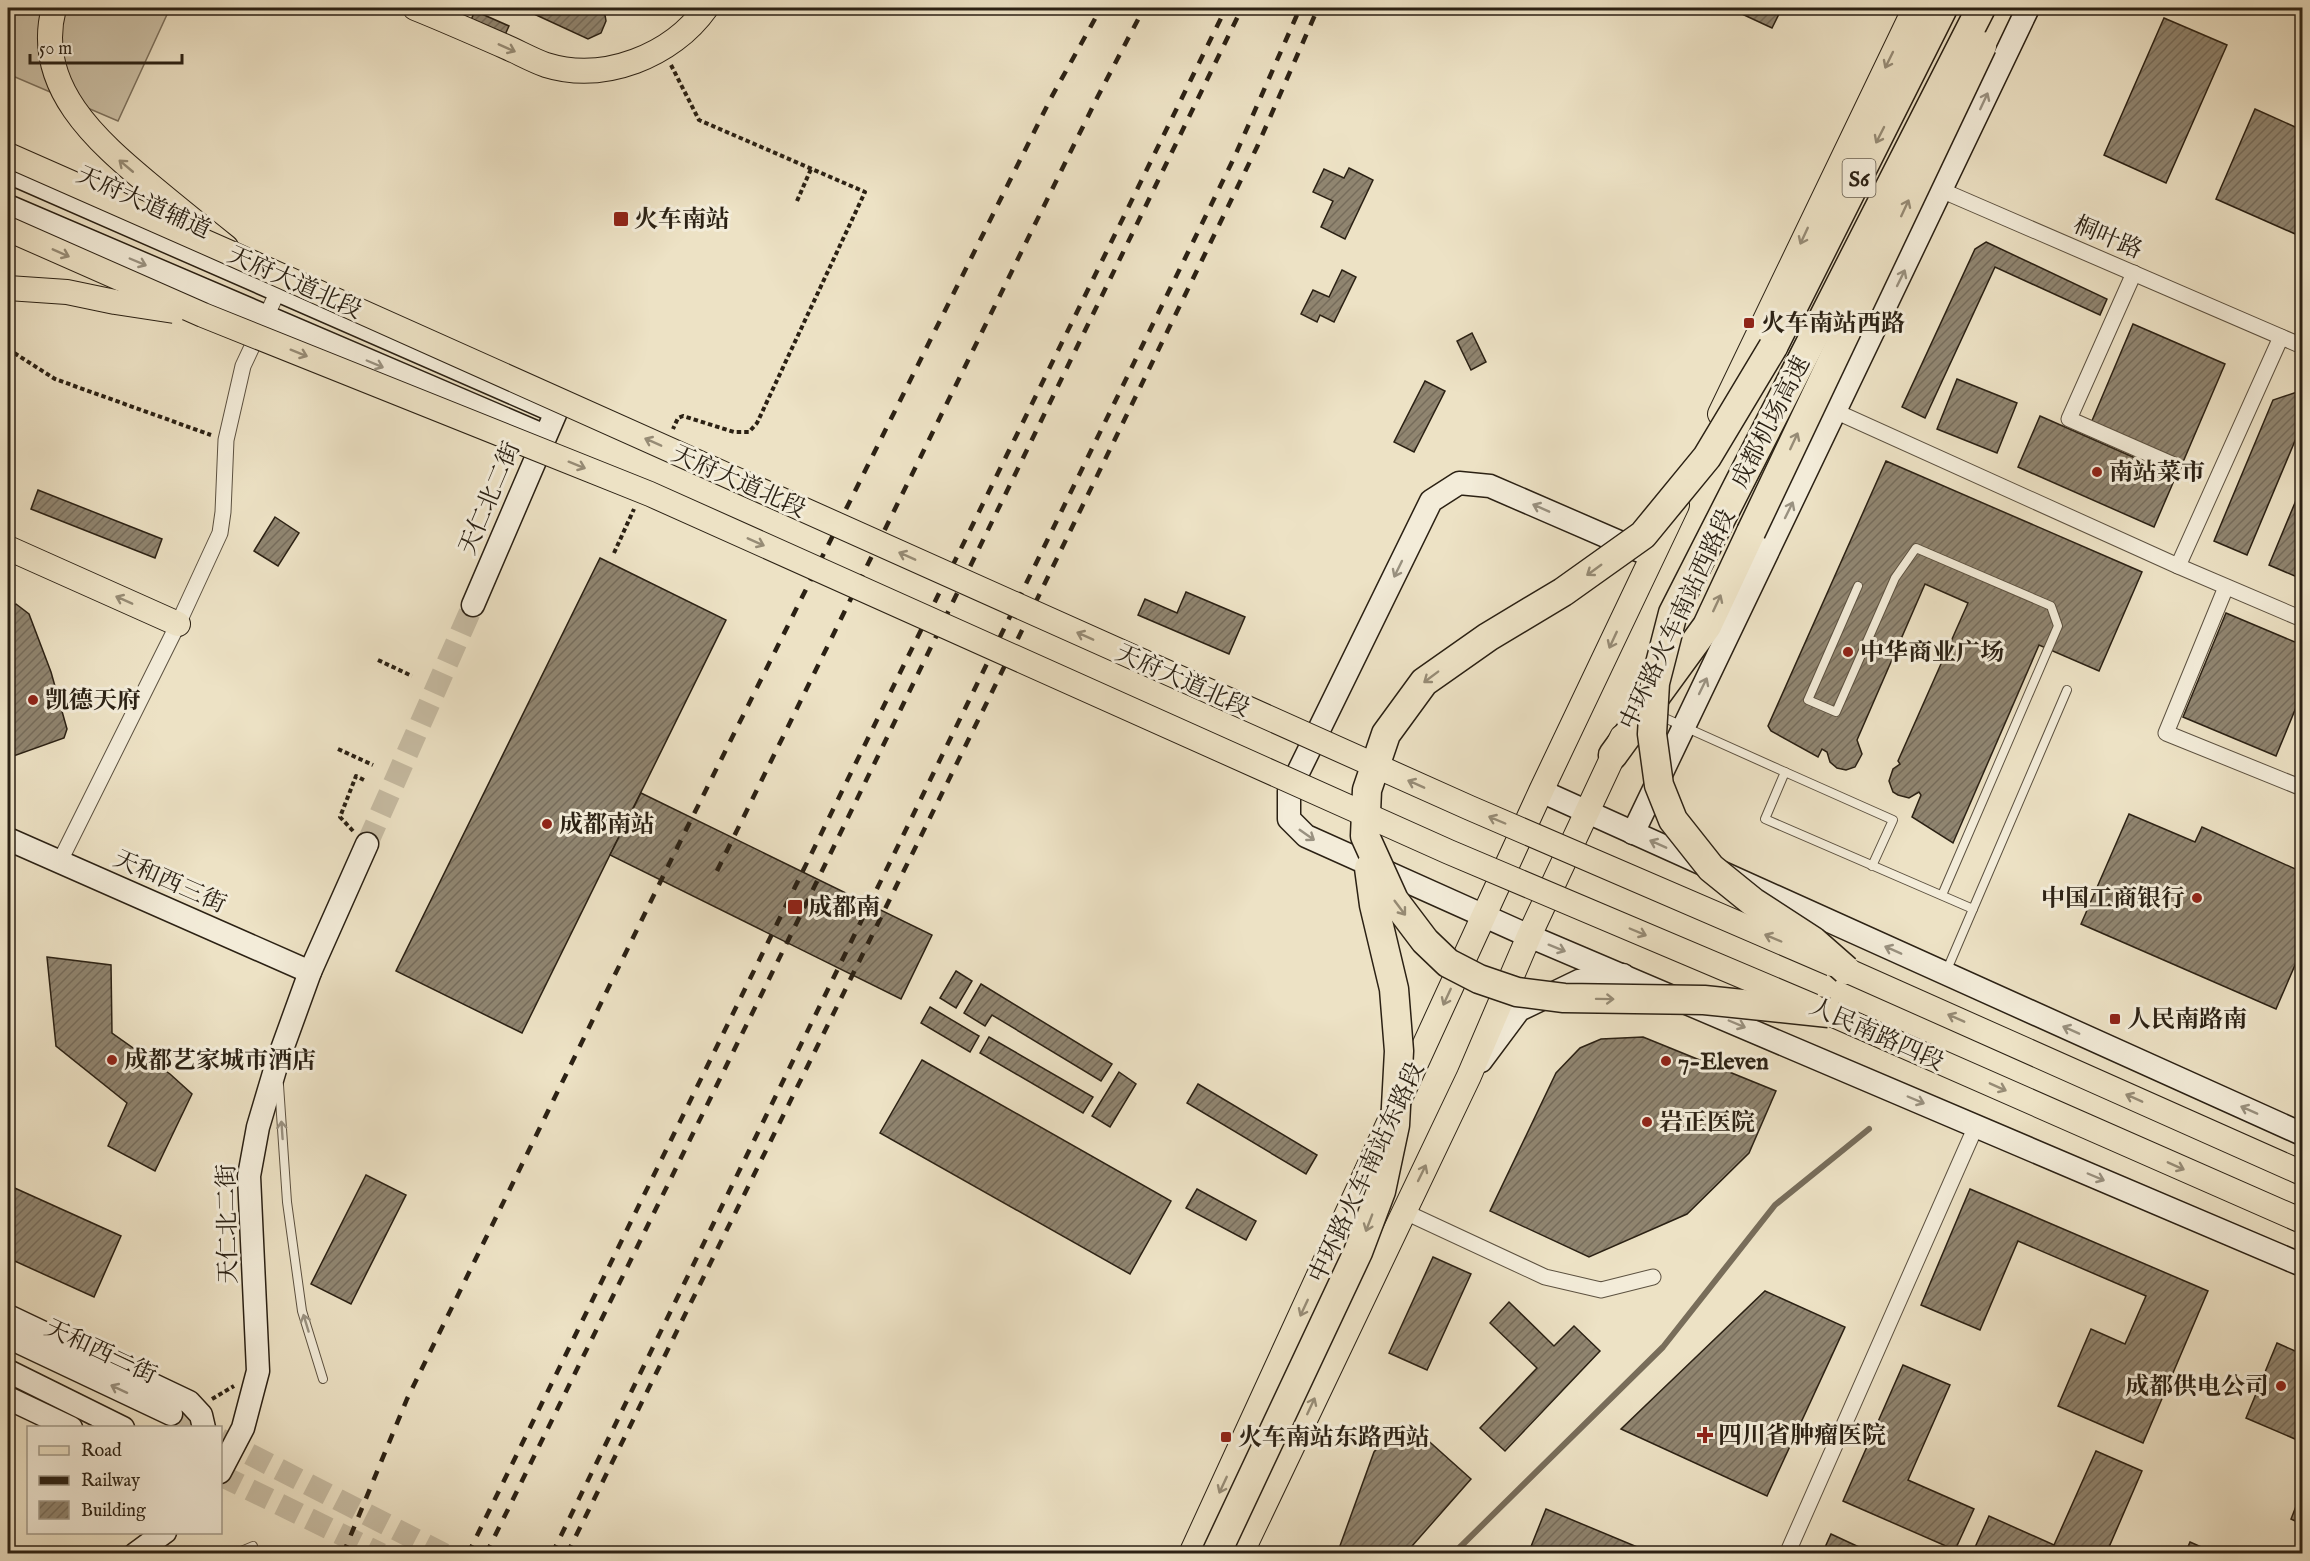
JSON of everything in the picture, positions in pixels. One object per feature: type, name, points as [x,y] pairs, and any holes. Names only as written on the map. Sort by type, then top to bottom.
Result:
[{"type":"highway","name":"成都机场高速","points":[[1216,1554],[1358,1252],[1381,1191],[1395,1125],[1399,1051],[1394,989],[1374,906],[1365,836],[1367,790],[1386,734],[1424,682],[1488,636],[1563,592],[1643,535],[1707,457],[1773,347],[1943,8]]},
{"type":"highway","name":"成都机场高速","points":[[1846,970],[1813,941],[1753,902],[1711,868],[1673,820],[1659,785],[1652,734],[1655,683],[1673,613],[1981,8]]},
{"type":"highway","points":[[1613,754],[1641,708],[1707,626],[1999,8]]},
{"type":"highway","points":[[1365,836],[1394,900],[1425,941],[1448,963],[1479,979],[1517,992],[1564,998],[1704,1000],[1829,1013]]},
{"type":"main road","points":[[54,8],[51,20],[51,47],[57,77],[70,103],[88,130],[114,155],[237,256]]},
{"type":"main road","points":[[415,8],[547,65],[584,70],[613,68],[646,57],[663,48],[696,21],[706,8]]},
{"type":"main road","name":"中环路火车南站西路段","points":[[1541,791],[1915,8]]},
{"type":"main road","name":"中环路火车南站西路段","points":[[1641,708],[1786,389],[1974,8]]},
{"type":"main road","name":"天府大道北段","points":[[8,155],[1470,808]]},
{"type":"main road","name":"天府大道北段","points":[[8,229],[203,315],[650,494],[1449,852]]},
{"type":"main road","points":[[8,288],[67,292],[115,302],[203,315]]},
{"type":"main road","points":[[8,548],[178,624]]},
{"type":"main road","name":"中环路火车南站西路段","points":[[1587,810],[1613,754]]},
{"type":"main road","name":"中环路火车南站东路段","points":[[1191,1554],[1541,791]]},
{"type":"main road","name":"人民南路四段","points":[[1470,808],[1846,970],[2302,1173]]},
{"type":"main road","name":"中环路火车南站东路段","points":[[1241,1554],[1468,1076],[1587,810]]},
{"type":"main road","name":"人民南路四段","points":[[1449,852],[1829,1013],[2302,1221]]},
{"type":"street","points":[[1633,833],[2028,8]]},
{"type":"street","name":"桐叶路","points":[[1895,170],[2302,346]]},
{"type":"street","name":"天府大道辅道","points":[[8,172],[556,412]]},
{"type":"street","points":[[8,206],[545,436]]},
{"type":"street","points":[[2134,273],[2069,419],[2174,465]]},
{"type":"street","points":[[60,861],[178,624],[220,533],[226,440],[243,366],[278,291]]},
{"type":"street","points":[[2178,566],[2281,337]]},
{"type":"street","points":[[1786,389],[2178,566],[2302,619]]},
{"type":"street","name":"天仁北二街","points":[[472,605],[556,412]]},
{"type":"street","name":"人民南路四段","points":[[1652,557],[1490,486],[1459,483],[1431,501],[1289,791],[1289,819],[1306,836],[1529,936],[2302,1265]]},
{"type":"street","points":[[2226,587],[2166,733],[2302,788]]},
{"type":"street","points":[[1541,791],[2302,1134]]},
{"type":"street","name":"天和西三街","points":[[8,838],[310,972]]},
{"type":"street","name":"天仁北二街","points":[[222,1468],[243,1428],[258,1371],[249,1176],[258,1127],[277,1063],[310,972],[367,844]]},
{"type":"street","points":[[1468,1076],[1520,1010],[1579,981],[1624,975]]},
{"type":"street","points":[[1786,1554],[1976,1126]]},
{"type":"street","points":[[1403,1211],[1545,1277],[1601,1290],[1653,1277]]},
{"type":"street","points":[[8,1316],[189,1402],[200,1418]]},
{"type":"street","name":"天和西二街","points":[[8,1337],[171,1414]]},
{"type":"street","points":[[8,1371],[119,1426]]},
{"type":"street","points":[[8,1398],[67,1426]]},
{"type":"street","points":[[135,1554],[164,1534]]},
{"type":"lane","points":[[1858,586],[1808,700],[1836,712],[1895,578],[1916,548],[2050,606],[2058,626],[1942,895]]},
{"type":"lane","points":[[1945,973],[2067,690]]},
{"type":"lane","points":[[1641,708],[1893,820],[1872,866]]},
{"type":"lane","points":[[1785,772],[1765,819],[1973,909]]},
{"type":"lane","points":[[277,1063],[287,1202],[302,1311],[323,1379]]},
{"type":"lane","points":[[234,1554],[253,1546]]},
{"type":"path","points":[[663,48],[699,120],[865,192],[757,423],[749,432],[734,432],[683,416],[678,418],[668,439]]},
{"type":"path","points":[[797,201],[811,169]]},
{"type":"path","points":[[8,350],[55,379],[226,440]]},
{"type":"path","points":[[614,553],[637,503]]},
{"type":"path","points":[[378,660],[412,676]]},
{"type":"path","points":[[338,749],[373,765]]},
{"type":"path","points":[[366,781],[356,776],[340,817],[367,844]]},
{"type":"path","points":[[200,1418],[258,1371]]},
{"type":"shaded area","points":[[8,8],[170,8],[118,121],[8,74]]},
{"type":"building","points":[[521,8],[594,8],[605,15],[606,21],[601,33],[588,39]]},
{"type":"building","points":[[1729,8],[1782,8],[1772,28]]},
{"type":"building","points":[[475,11],[509,26],[504,37],[470,22]]},
{"type":"building","points":[[2164,18],[2227,45],[2166,183],[2104,155]]},
{"type":"building","points":[[2255,109],[2302,130],[2302,237],[2216,199]]},
{"type":"building","points":[[1349,168],[1373,180],[1345,239],[1321,227],[1333,201],[1313,192],[1324,169],[1344,178]]},
{"type":"building","points":[[1986,242],[2107,299],[2100,315],[1995,267],[1925,418],[1902,407],[1975,249]]},
{"type":"building","points":[[1342,270],[1356,277],[1334,322],[1320,315],[1317,322],[1301,314],[1313,290],[1329,297]]},
{"type":"building","points":[[2133,324],[2225,364],[2183,462],[2091,423]]},
{"type":"building","points":[[1472,333],[1486,362],[1471,370],[1457,341]]},
{"type":"building","points":[[1957,379],[2017,403],[1997,453],[1937,429]]},
{"type":"building","points":[[1425,381],[1445,391],[1414,452],[1394,442]]},
{"type":"building","points":[[2297,392],[2302,394],[2302,430],[2300,429],[2247,555],[2214,541],[2273,400]]},
{"type":"building","name":"南站菜市","points":[[2040,416],[2176,476],[2154,527],[2018,467]]},
{"type":"building","name":"中华商业广场","points":[[1886,461],[2142,572],[2099,671],[2039,645],[1953,843],[1912,817],[1921,795],[1919,792],[1909,798],[1898,795],[1893,792],[1889,781],[1893,769],[1900,764],[1898,761],[1968,603],[1925,584],[1857,740],[1862,754],[1855,767],[1846,770],[1837,768],[1830,762],[1827,752],[1822,749],[1818,757],[1771,731],[1768,726]]},
{"type":"building","points":[[2302,486],[2302,579],[2269,565]]},
{"type":"building","points":[[38,490],[162,539],[155,558],[31,509]]},
{"type":"building","points":[[275,517],[299,533],[278,566],[254,551]]},
{"type":"building","name":"成都南站","points":[[600,558],[726,620],[522,1033],[396,971]]},
{"type":"building","points":[[1186,592],[1245,617],[1229,654],[1138,615],[1145,599],[1177,613]]},
{"type":"building","name":"凯德天府","points":[[16,604],[29,614],[51,672],[67,729],[64,738],[8,758],[8,607]]},
{"type":"building","points":[[2226,613],[2302,645],[2302,693],[2276,756],[2183,717]]},
{"type":"building","points":[[641,793],[932,935],[901,999],[610,855]]},
{"type":"building","name":"中国工商银行","points":[[2129,814],[2195,842],[2202,827],[2302,872],[2302,949],[2276,1009],[2081,924]]},
{"type":"building","name":"成都艺家城市酒店","points":[[47,957],[111,965],[112,1033],[170,1074],[192,1094],[155,1171],[108,1146],[127,1103],[56,1046]]},
{"type":"building","points":[[956,971],[972,981],[956,1008],[940,998]]},
{"type":"building","points":[[981,984],[1112,1064],[1101,1081],[992,1015],[985,1026],[964,1013]]},
{"type":"building","points":[[930,1007],[979,1036],[970,1052],[921,1023]]},
{"type":"building","points":[[989,1037],[1093,1097],[1083,1113],[980,1053]]},
{"type":"building","name":"岩正医院","points":[[1643,1037],[1776,1091],[1749,1153],[1687,1214],[1589,1257],[1490,1211],[1556,1073],[1580,1048],[1601,1039]]},
{"type":"building","points":[[922,1060],[1171,1201],[1130,1274],[880,1133]]},
{"type":"building","points":[[1119,1072],[1136,1084],[1110,1127],[1092,1116]]},
{"type":"building","points":[[1198,1084],[1317,1155],[1306,1174],[1187,1103]]},
{"type":"building","points":[[366,1175],[406,1195],[351,1304],[311,1284]]},
{"type":"building","points":[[8,1185],[121,1236],[94,1297],[8,1258]]},
{"type":"building","points":[[1197,1189],[1256,1221],[1246,1240],[1186,1208]]},
{"type":"building","points":[[1970,1189],[2208,1291],[2143,1443],[2058,1406],[2091,1329],[2125,1344],[2146,1296],[2018,1241],[1980,1330],[1921,1305]]},
{"type":"building","points":[[1433,1257],[1471,1274],[1427,1370],[1389,1353]]},
{"type":"building","points":[[1765,1291],[1845,1327],[1767,1496],[1621,1429]]},
{"type":"building","points":[[1509,1302],[1554,1346],[1574,1326],[1600,1351],[1505,1451],[1480,1428],[1537,1368],[1490,1323]]},
{"type":"building","name":"成都供电公司","points":[[2277,1343],[2302,1354],[2302,1442],[2246,1418]]},
{"type":"building","points":[[1903,1365],[1950,1385],[1908,1480],[1974,1509],[1955,1550],[1843,1501]]},
{"type":"building","points":[[1396,1426],[1414,1428],[1471,1479],[1405,1554],[1337,1554],[1374,1452]]},
{"type":"building","points":[[2096,1451],[2142,1471],[2106,1554],[1972,1554],[1989,1516],[2054,1545]]},
{"type":"building","points":[[2302,1491],[2302,1524],[2291,1519]]},
{"type":"building","points":[[1546,1509],[1654,1554],[1528,1554]]},
{"type":"building","points":[[1831,1534],[1874,1554],[1822,1554]]},
{"type":"building","points":[[2190,1542],[2217,1554],[2185,1554]]},
{"type":"waterway","points":[[1453,1554],[1663,1347],[1775,1205],[1869,1129]]},
{"type":"tunnel","points":[[367,844],[473,605]]},
{"type":"tunnel","points":[[171,1414],[194,1426]]},
{"type":"tunnel","points":[[222,1440],[444,1554]]},
{"type":"tunnel","points":[[222,1476],[381,1554]]},
{"type":"railway","points":[[343,1554],[407,1399],[675,852],[1051,98],[1101,8]]},
{"type":"railway","points":[[717,871],[1097,98],[1144,8]]},
{"type":"railway","points":[[468,1554],[1226,8]]},
{"type":"railway","points":[[486,1554],[803,910],[1242,8]]},
{"type":"railway","points":[[552,1554],[1234,158],[1300,8]]},
{"type":"railway","points":[[567,1554],[990,696],[1257,147],[1318,8]]},
{"type":"place","name":"火车南站","points":[[621,219]]},
{"type":"place","name":"火车南站西路","points":[[1749,323]]},
{"type":"place","name":"南站菜市","points":[[2097,472]]},
{"type":"place","name":"中华商业广场","points":[[1848,652]]},
{"type":"place","name":"凯德天府","points":[[33,700]]},
{"type":"place","name":"成都南站","points":[[547,824]]},
{"type":"place","name":"中国工商银行","points":[[2197,898]]},
{"type":"place","name":"成都南","points":[[795,907]]},
{"type":"place","name":"人民南路南","points":[[2115,1019]]},
{"type":"place","name":"成都艺家城市酒店","points":[[112,1060]]},
{"type":"place","name":"7-Eleven","points":[[1666,1061]]},
{"type":"place","name":"岩正医院","points":[[1647,1122]]},
{"type":"place","name":"成都供电公司","points":[[2281,1386]]},
{"type":"place","name":"四川省肿瘤医院","points":[[1705,1435]]},
{"type":"place","name":"火车南站东路西站","points":[[1226,1437]]}]
